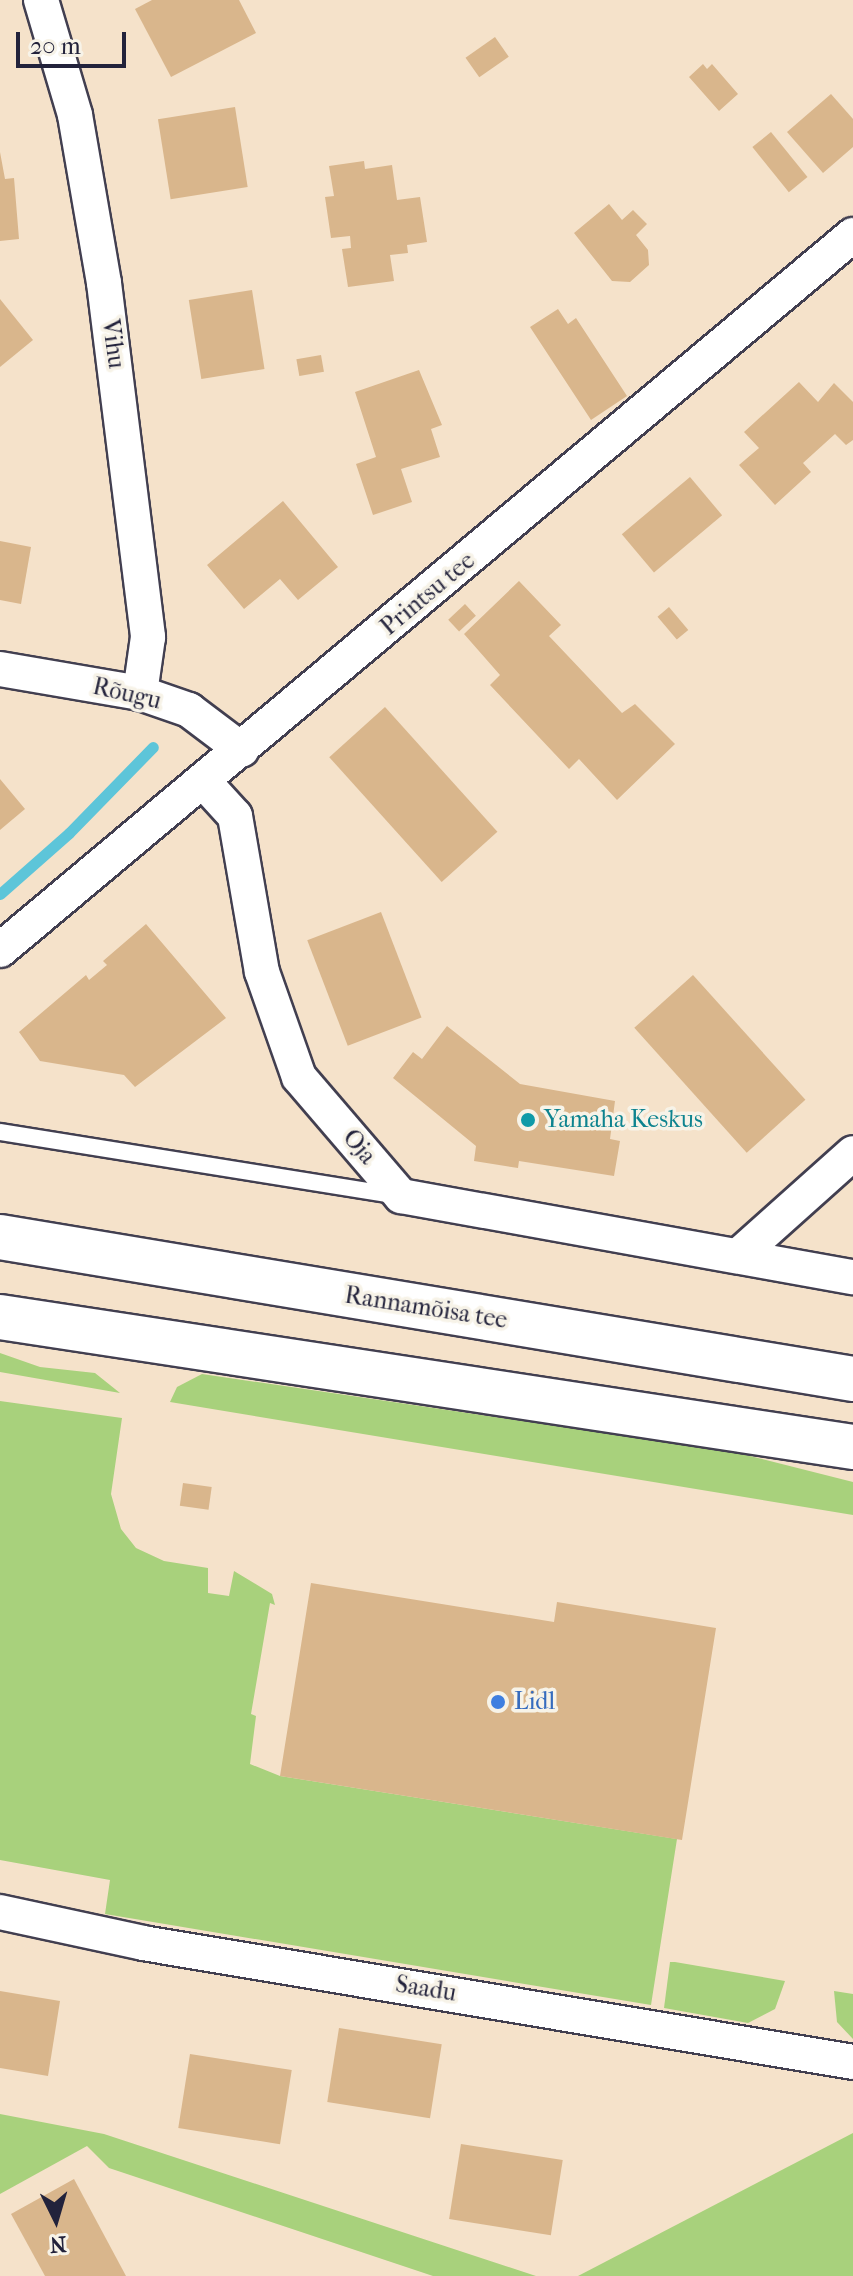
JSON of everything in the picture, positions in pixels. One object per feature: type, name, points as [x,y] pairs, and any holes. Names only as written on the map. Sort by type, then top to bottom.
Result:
[{"type":"main road","name":"Rannamõisa tee","points":[[0,1237],[853,1379]]},
{"type":"main road","points":[[0,1317],[853,1447]]},
{"type":"street","name":"Vihu","points":[[41,0],[75,115],[108,312],[148,637],[140,693]]},
{"type":"street","name":"Printsu tee","points":[[0,950],[853,235]]},
{"type":"street","name":"Rõugu","points":[[0,669],[140,693],[189,710],[242,750]]},
{"type":"street","name":"Oja","points":[[204,782],[235,816],[262,972],[299,1077],[401,1196]]},
{"type":"street","points":[[738,1256],[853,1153]]},
{"type":"street","points":[[401,1196],[853,1277]]},
{"type":"street","name":"Saadu","points":[[0,1912],[143,1943],[853,2062]]},
{"type":"lane","points":[[0,1132],[401,1196]]},
{"type":"green space","points":[[0,1353],[40,1367],[95,1373],[120,1393],[0,1372]]},
{"type":"green space","points":[[202,1374],[734,1452],[853,1482],[853,1515],[170,1402],[177,1387]]},
{"type":"green space","points":[[0,1401],[122,1418],[111,1494],[121,1529],[136,1548],[164,1561],[208,1568],[208,1593],[229,1596],[234,1571],[272,1594],[275,1605],[270,1603],[251,1714],[256,1716],[250,1764],[280,1776],[677,1839],[651,2005],[105,1914],[110,1880],[0,1860]]},
{"type":"green space","points":[[670,1962],[785,1981],[775,2009],[748,2023],[664,2008]]},
{"type":"green space","points":[[834,1991],[853,1994],[853,2039],[837,2022]]},
{"type":"green space","points":[[0,2114],[104,2134],[536,2276],[433,2276],[109,2168],[87,2146],[0,2194]]},
{"type":"green space","points":[[853,2133],[853,2276],[578,2276]]},
{"type":"building","points":[[152,0],[239,0],[256,33],[171,77],[135,9]]},
{"type":"building","points":[[495,37],[509,57],[479,77],[466,58]]},
{"type":"building","points":[[703,64],[707,69],[712,64],[738,94],[719,111],[689,77]]},
{"type":"building","points":[[831,94],[853,119],[853,147],[823,173],[787,132]]},
{"type":"building","points":[[235,107],[248,187],[171,199],[158,119]]},
{"type":"building","points":[[771,132],[808,177],[789,192],[752,147]]},
{"type":"building","points":[[0,152],[5,179],[14,178],[19,239],[0,241]]},
{"type":"building","points":[[364,161],[365,169],[392,165],[397,200],[420,197],[427,242],[407,245],[408,253],[390,255],[394,281],[348,287],[342,249],[351,248],[350,236],[331,238],[325,197],[334,196],[329,166]]},
{"type":"building","points":[[609,204],[622,220],[633,210],[647,224],[636,235],[648,250],[649,265],[630,282],[612,281],[574,233]]},
{"type":"building","points":[[252,290],[265,369],[201,379],[189,300]]},
{"type":"building","points":[[0,299],[33,340],[0,367]]},
{"type":"building","points":[[558,309],[568,324],[576,318],[627,396],[591,420],[530,327]]},
{"type":"building","points":[[321,355],[324,372],[299,376],[296,359]]},
{"type":"building","points":[[419,370],[442,425],[431,429],[440,457],[401,469],[412,502],[373,515],[356,464],[376,457],[355,392]]},
{"type":"building","points":[[799,382],[818,402],[834,383],[853,402],[853,440],[846,445],[835,434],[803,463],[811,472],[775,505],[739,465],[759,448],[744,432]]},
{"type":"building","points":[[690,477],[722,515],[654,573],[622,534]]},
{"type":"building","points":[[283,501],[338,567],[298,600],[280,579],[244,609],[207,565]]},
{"type":"building","points":[[0,541],[31,547],[21,604],[0,600]]},
{"type":"building","points":[[519,581],[561,625],[549,636],[622,713],[635,704],[675,744],[617,800],[579,759],[569,769],[490,685],[500,675],[464,634]]},
{"type":"building","points":[[465,604],[476,616],[459,631],[448,620]]},
{"type":"building","points":[[669,607],[688,630],[677,640],[658,617]]},
{"type":"building","points":[[385,707],[497,832],[442,882],[329,757]]},
{"type":"building","points":[[0,779],[25,809],[0,830]]},
{"type":"building","points":[[381,912],[421,1017],[348,1046],[307,940]]},
{"type":"building","points":[[146,924],[226,1018],[135,1087],[124,1075],[40,1061],[19,1032],[86,975],[89,980],[107,965],[103,961]]},
{"type":"building","points":[[693,975],[805,1100],[747,1153],[634,1028]]},
{"type":"building","name":"Yamaha Keskus","points":[[447,1026],[520,1084],[615,1101],[610,1139],[620,1141],[614,1176],[519,1161],[518,1168],[474,1161],[476,1146],[393,1078],[413,1052],[422,1059]]},
{"type":"building","points":[[183,1483],[212,1487],[209,1510],[180,1506]]},
{"type":"building","name":"Lidl","points":[[311,1583],[554,1622],[557,1602],[716,1628],[682,1840],[280,1776]]},
{"type":"building","points":[[0,1991],[60,2001],[48,2076],[0,2068]]},
{"type":"building","points":[[339,2028],[442,2044],[430,2118],[327,2102]]},
{"type":"building","points":[[190,2054],[292,2070],[280,2144],[178,2128]]},
{"type":"building","points":[[461,2144],[563,2160],[551,2235],[449,2219]]},
{"type":"building","points":[[74,2179],[126,2276],[45,2276],[11,2214]]},
{"type":"waterway","points":[[0,894],[69,833],[153,747]]},
{"type":"place","name":"Yamaha Keskus","points":[[528,1120]]},
{"type":"place","name":"Lidl","points":[[498,1702]]}]
